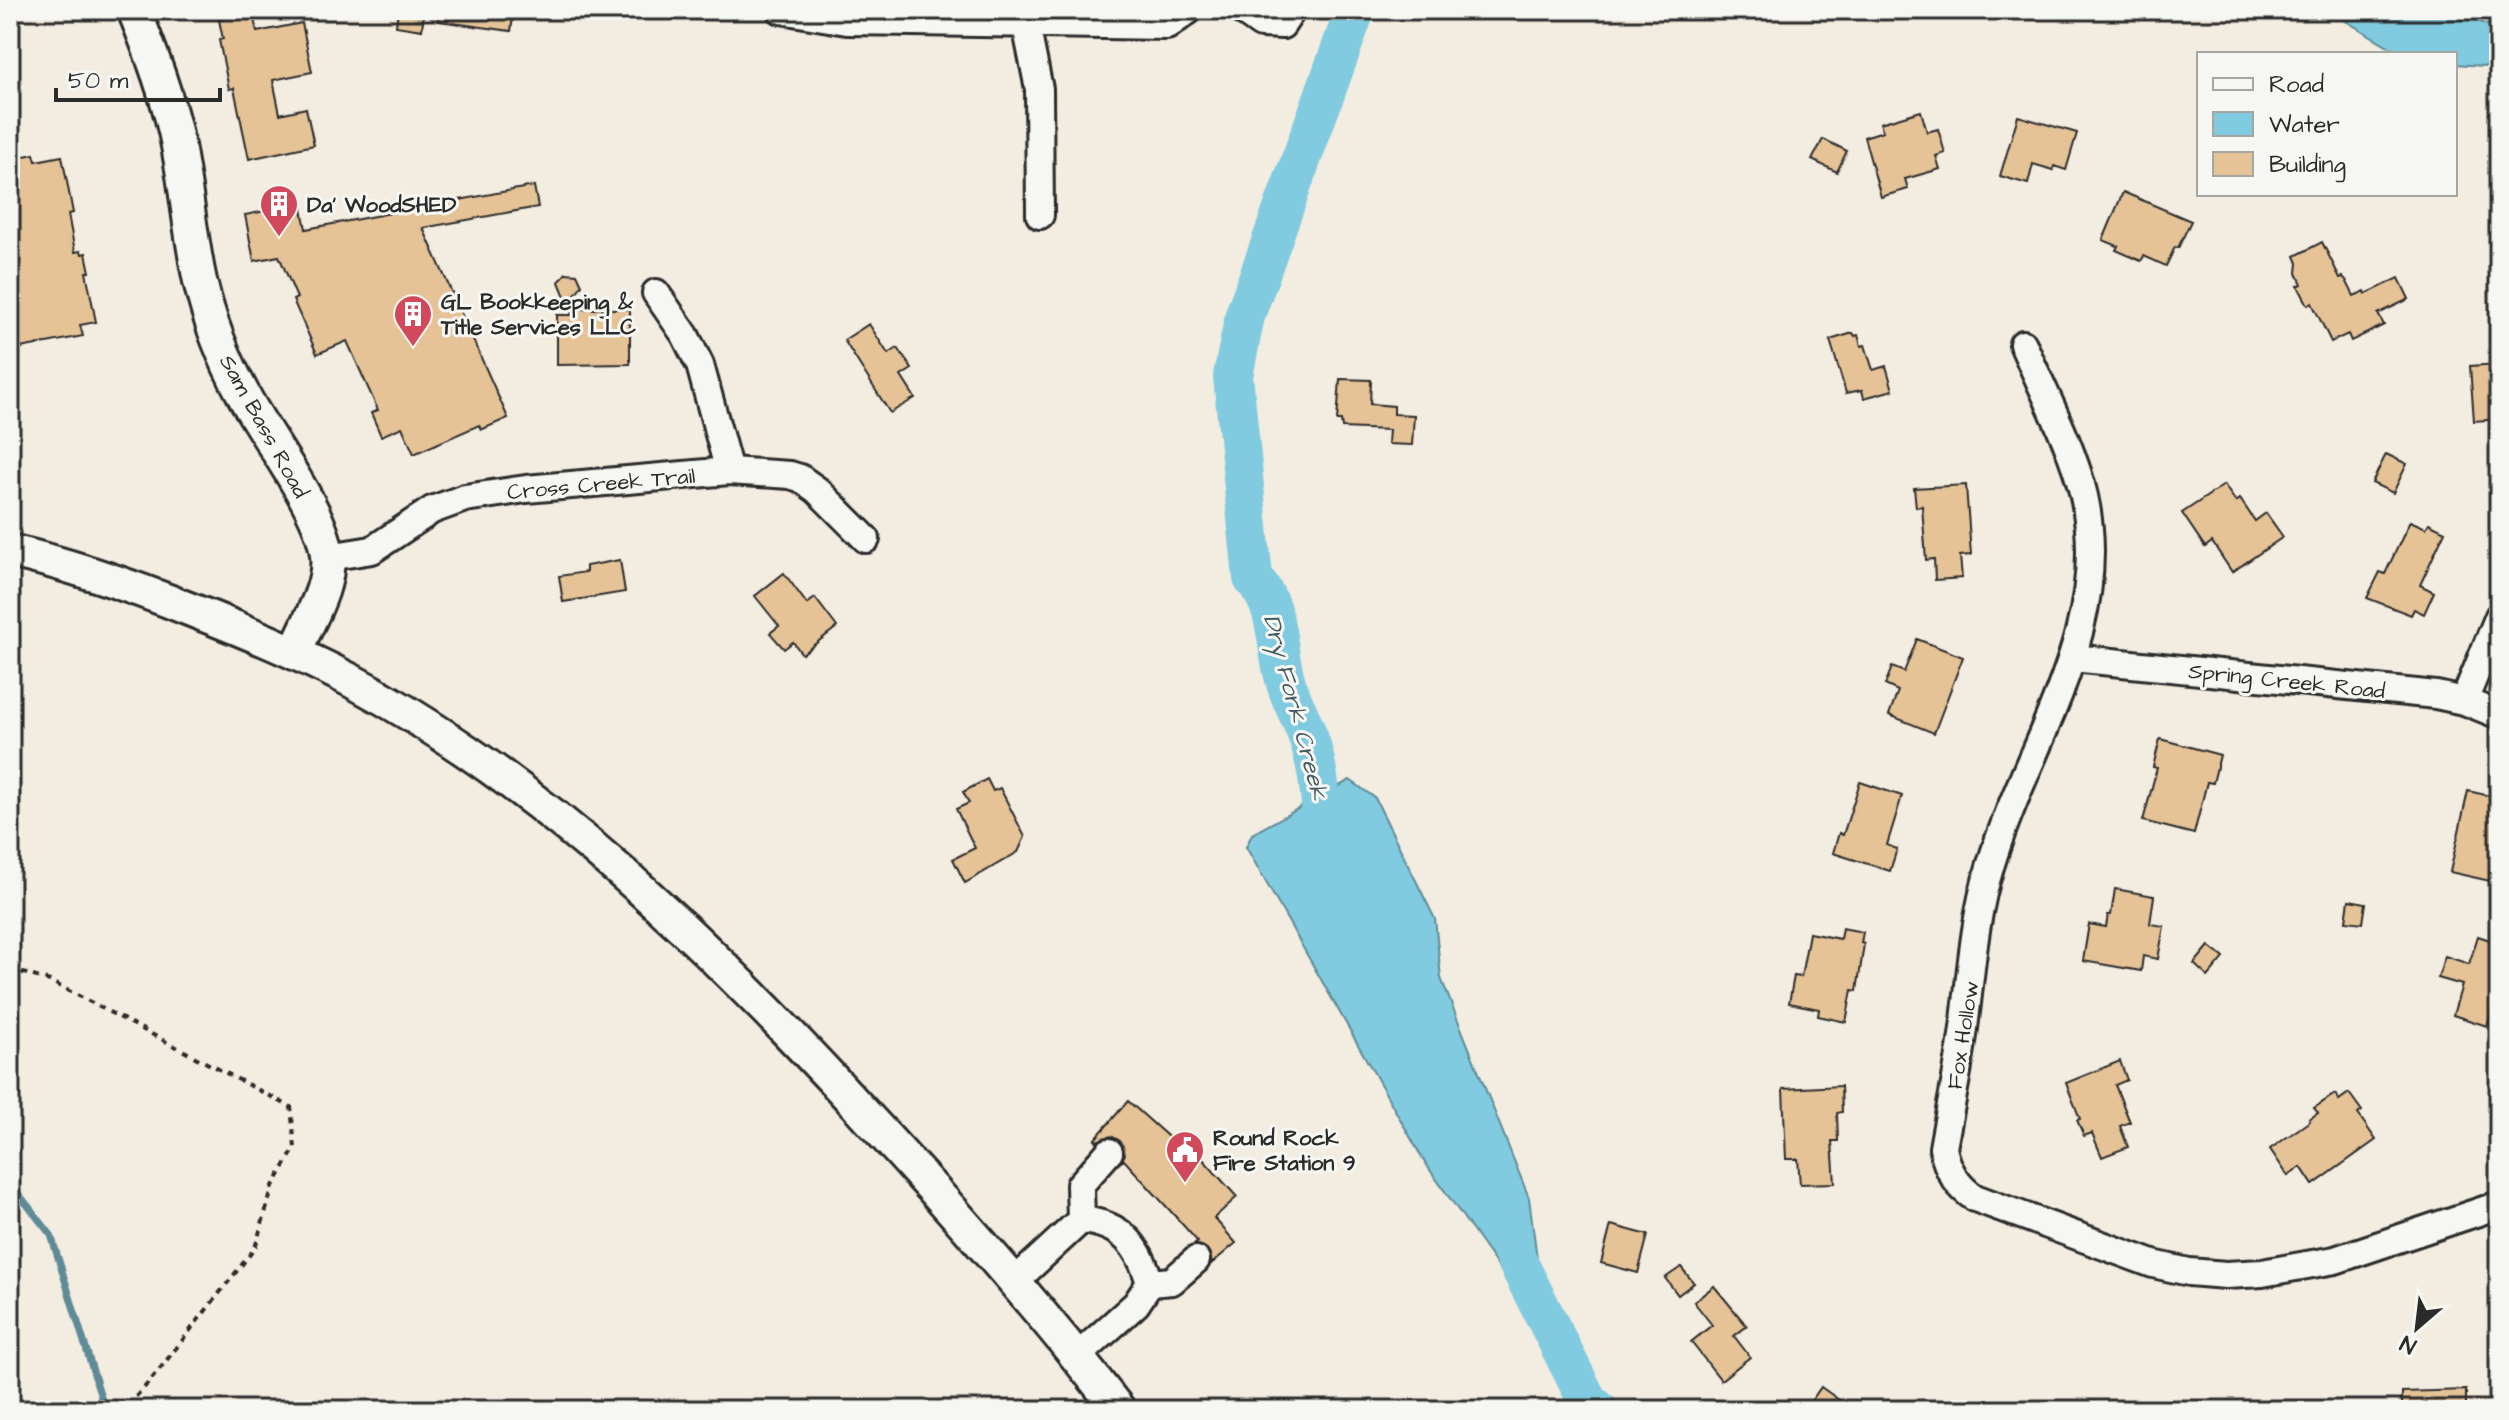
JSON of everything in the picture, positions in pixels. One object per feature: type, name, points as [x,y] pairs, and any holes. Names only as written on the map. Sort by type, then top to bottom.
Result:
[{"type":"main road","name":"Sam Bass Road","points":[[134,10],[154,59],[175,132],[200,281],[219,341],[243,394],[310,506],[328,557]]},
{"type":"main road","points":[[10,551],[125,583],[295,653],[354,682],[442,736],[549,811],[605,857],[806,1050],[931,1186],[1119,1410]]},
{"type":"main road","points":[[295,653],[324,585],[328,557]]},
{"type":"street","points":[[796,11],[847,21],[1167,26],[1189,10]]},
{"type":"street","points":[[1241,10],[1261,24],[1282,25],[1292,10]]},
{"type":"street","points":[[1026,25],[1039,89],[1040,215]]},
{"type":"street","points":[[656,293],[685,335],[700,365],[729,471]]},
{"type":"street","name":"Fox Hollow","points":[[2023,344],[2084,495],[2089,532],[2089,569],[2073,658],[2004,822],[1977,919],[1964,1032],[1943,1148],[1955,1180],[1975,1198],[2153,1264],[2189,1272],[2226,1275],[2262,1273],[2335,1260],[2499,1205]]},
{"type":"street","name":"Cross Creek Trail","points":[[328,557],[372,550],[432,510],[465,498],[526,489],[729,471],[800,478],[817,490],[866,539]]},
{"type":"street","points":[[2464,701],[2499,616]]},
{"type":"street","name":"Spring Creek Road","points":[[2073,658],[2436,695],[2464,701],[2499,715]]},
{"type":"street","points":[[1013,1283],[1081,1220],[1080,1185],[1109,1152]]},
{"type":"street","points":[[1077,1357],[1136,1304],[1150,1283],[1143,1259],[1127,1237],[1100,1222],[1081,1220]]},
{"type":"street","points":[[1150,1283],[1172,1281],[1196,1260]]},
{"type":"path","points":[[10,969],[50,981],[291,1107],[295,1148],[273,1186],[255,1248],[151,1380],[130,1403],[114,1410]]},
{"type":"water","points":[[2327,10],[2447,10],[2499,29],[2499,67],[2457,64],[2457,52],[2399,52]]},
{"type":"water","points":[[1350,780],[1375,798],[1435,919],[1441,978],[1529,1198],[1537,1258],[1518,1295],[1425,1163],[1246,847],[1252,834]]},
{"type":"building","points":[[222,10],[252,10],[257,32],[302,23],[312,72],[273,80],[280,114],[306,108],[314,145],[249,159],[234,88],[229,89],[219,40],[223,39],[219,20],[224,19]]},
{"type":"building","points":[[398,10],[424,10],[422,30],[396,26]]},
{"type":"building","points":[[439,10],[514,10],[511,31],[438,21]]},
{"type":"building","points":[[1921,111],[1927,132],[1938,129],[1945,153],[1936,156],[1940,169],[1905,179],[1908,189],[1881,197],[1864,137],[1883,131],[1880,123]]},
{"type":"building","points":[[2018,116],[2077,133],[2066,170],[2033,164],[2028,184],[2000,176]]},
{"type":"building","points":[[1823,139],[1847,151],[1837,172],[1812,160]]},
{"type":"building","points":[[34,154],[36,161],[62,156],[73,213],[68,214],[75,252],[86,253],[90,272],[86,272],[96,322],[80,325],[83,336],[10,350],[10,159]]},
{"type":"building","name":"GL Bookkeeping & Title Services LLC","points":[[534,186],[538,207],[423,228],[508,418],[481,430],[479,425],[414,454],[402,427],[381,436],[371,413],[378,410],[347,341],[317,354],[293,300],[297,298],[279,256],[254,261],[245,215],[301,204],[306,229]]},
{"type":"building","points":[[2123,192],[2191,221],[2166,266],[2144,256],[2141,261],[2116,250],[2118,246],[2103,240]]},
{"type":"building","points":[[2322,242],[2340,278],[2346,280],[2354,296],[2365,291],[2366,294],[2399,278],[2409,299],[2378,314],[2384,325],[2351,341],[2348,334],[2331,342],[2312,303],[2308,305],[2298,286],[2302,284],[2295,256]]},
{"type":"building","points":[[566,273],[577,274],[582,285],[568,304],[559,282]]},
{"type":"building","points":[[570,309],[630,309],[630,364],[557,365],[557,315],[572,315]]},
{"type":"building","points":[[869,324],[888,354],[898,348],[912,369],[901,376],[915,398],[890,413],[844,340]]},
{"type":"building","points":[[1853,333],[1858,335],[1861,346],[1865,345],[1873,370],[1886,366],[1893,390],[1864,398],[1862,390],[1846,393],[1830,340]]},
{"type":"building","points":[[2499,364],[2499,419],[2474,421],[2470,366]]},
{"type":"building","points":[[1340,379],[1371,380],[1370,404],[1394,406],[1394,414],[1414,415],[1412,445],[1388,444],[1389,430],[1342,428],[1341,421],[1337,421]]},
{"type":"building","points":[[2386,454],[2407,464],[2393,493],[2372,483]]},
{"type":"building","points":[[1966,485],[1971,555],[1960,556],[1962,578],[1935,580],[1934,559],[1926,560],[1922,506],[1916,507],[1914,488]]},
{"type":"building","points":[[2224,485],[2236,502],[2240,499],[2255,521],[2266,513],[2283,537],[2232,572],[2212,542],[2205,547],[2182,513]]},
{"type":"building","points":[[2410,521],[2426,528],[2429,523],[2445,531],[2420,585],[2434,592],[2424,614],[2414,609],[2411,615],[2367,598],[2380,572],[2385,574]]},
{"type":"building","points":[[620,560],[625,592],[563,602],[559,576],[586,572],[586,566]]},
{"type":"building","points":[[784,573],[807,604],[815,598],[837,627],[802,654],[793,642],[784,649],[770,633],[779,626],[755,596]]},
{"type":"building","points":[[1917,639],[1963,657],[1934,733],[1889,715],[1898,691],[1885,685],[1892,667],[1904,672]]},
{"type":"building","points":[[2160,739],[2220,755],[2213,783],[2207,782],[2194,834],[2143,821],[2157,768],[2153,767]]},
{"type":"building","points":[[987,779],[993,791],[1000,788],[1025,837],[1018,852],[965,883],[953,859],[975,848],[956,809],[969,803],[963,792]]},
{"type":"building","points":[[1860,782],[1902,796],[1887,845],[1897,849],[1890,871],[1833,853],[1839,833],[1843,835]]},
{"type":"building","points":[[2468,791],[2499,798],[2499,883],[2450,872]]},
{"type":"building","points":[[2115,889],[2154,896],[2150,924],[2164,926],[2158,959],[2143,956],[2141,971],[2083,961],[2089,924],[2106,927]]},
{"type":"building","points":[[2349,900],[2366,903],[2363,923],[2346,921]]},
{"type":"building","points":[[1842,928],[1863,932],[1861,943],[1864,944],[1857,991],[1852,990],[1846,1022],[1818,1016],[1819,1009],[1789,1003],[1794,976],[1801,977],[1809,933],[1840,939]]},
{"type":"building","points":[[2478,936],[2499,943],[2499,990],[2487,1026],[2453,1015],[2462,985],[2438,978],[2445,956],[2469,964]]},
{"type":"building","points":[[2209,946],[2224,958],[2208,977],[2194,964]]},
{"type":"building","points":[[2120,1061],[2127,1080],[2115,1085],[2130,1122],[2120,1126],[2128,1147],[2102,1157],[2092,1133],[2084,1136],[2066,1083]]},
{"type":"building","points":[[1841,1086],[1842,1112],[1837,1113],[1838,1141],[1832,1141],[1835,1183],[1800,1184],[1798,1159],[1786,1159],[1783,1089]]},
{"type":"building","points":[[2349,1093],[2362,1111],[2358,1114],[2376,1140],[2313,1185],[2301,1167],[2288,1176],[2270,1149],[2310,1121],[2318,1113],[2314,1108],[2335,1094],[2339,1100]]},
{"type":"building","points":[[1128,1101],[1175,1143],[1182,1136],[1237,1197],[1214,1218],[1236,1243],[1211,1264],[1207,1249],[1195,1244],[1198,1242],[1175,1216],[1124,1160],[1121,1162],[1125,1154],[1120,1141],[1111,1136],[1095,1139]]},
{"type":"building","points":[[1611,1225],[1648,1235],[1638,1273],[1601,1263]]},
{"type":"building","points":[[1681,1267],[1694,1283],[1678,1295],[1665,1278]]},
{"type":"building","points":[[1714,1286],[1747,1326],[1734,1336],[1750,1357],[1721,1380],[1691,1342],[1712,1325],[1694,1302]]},
{"type":"building","points":[[1821,1387],[1853,1410],[1805,1410]]},
{"type":"building","points":[[2466,1390],[2466,1410],[2402,1410],[2402,1392]]},
{"type":"waterway","name":"Dry Fork Creek","points":[[1322,851],[1321,798],[1314,759],[1282,669],[1273,615],[1253,578],[1233,376],[1245,315],[1355,10]]},
{"type":"waterway","points":[[10,1183],[51,1235],[105,1410]]},
{"type":"waterway","name":"Dry Fork Creek","points":[[1502,1231],[1587,1400],[1598,1410]]},
{"type":"place","name":"Da' WoodSHED","points":[[279,238]]},
{"type":"place","name":"GL Bookkeeping & Title Services LLC","points":[[413,348]]},
{"type":"place","name":"Round Rock Fire Station 9","points":[[1185,1184]]}]
